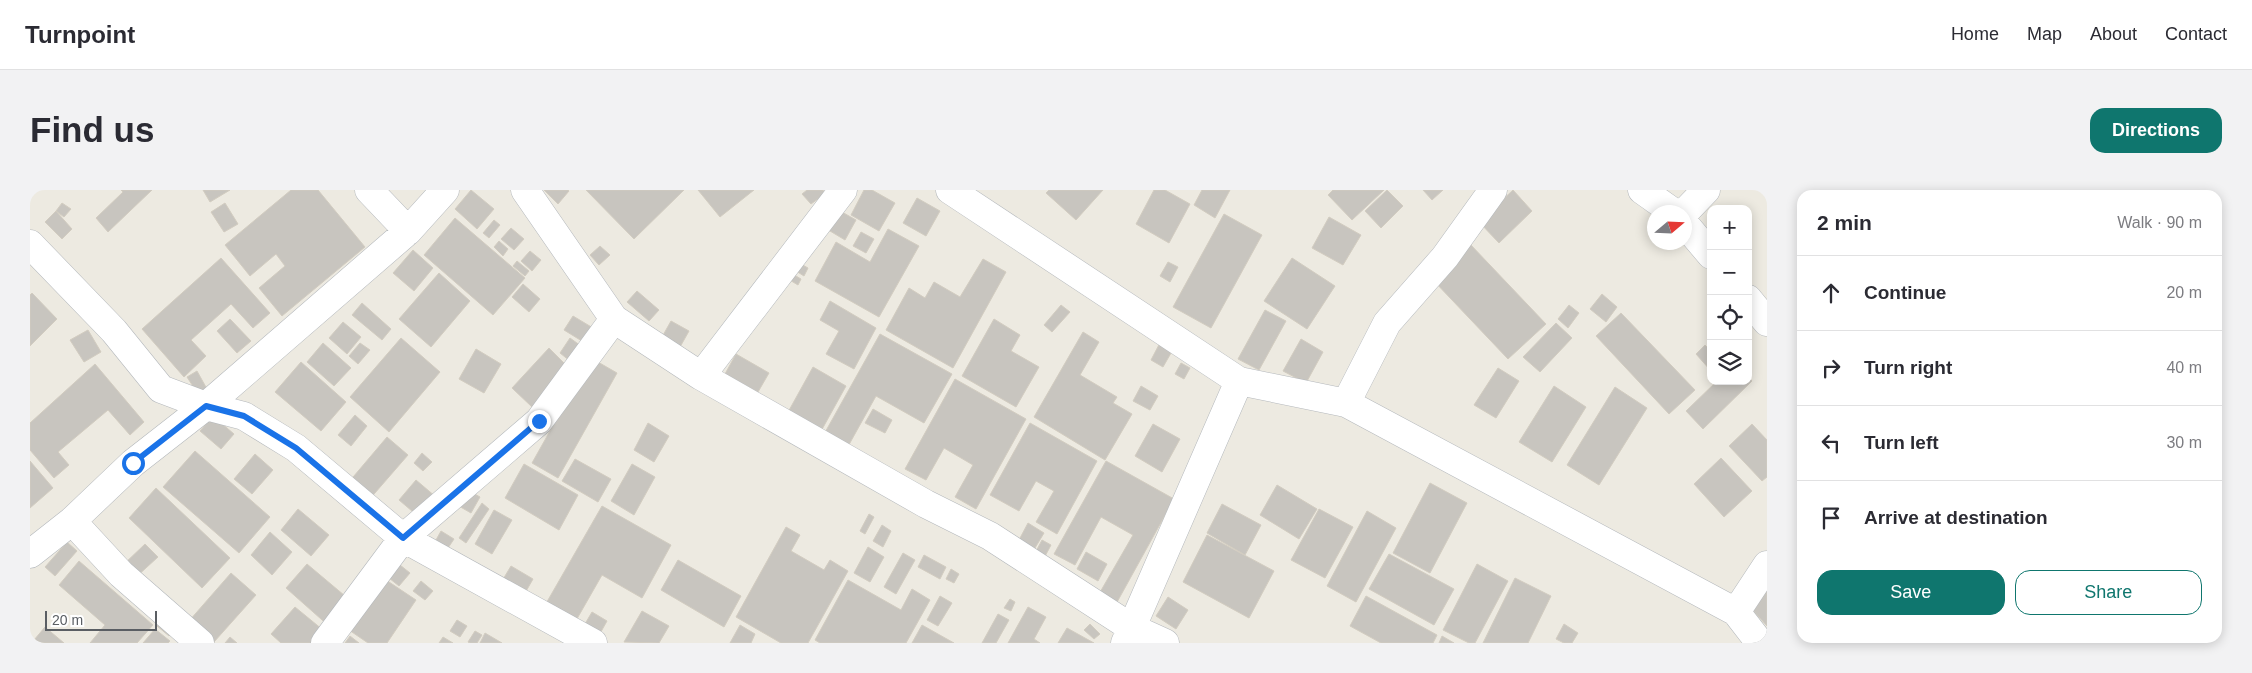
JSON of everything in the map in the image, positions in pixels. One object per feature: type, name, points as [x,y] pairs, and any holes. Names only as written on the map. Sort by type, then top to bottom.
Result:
[{"type":"street","points":[[369,190],[408,231]]},
{"type":"street","points":[[30,554],[72,521],[133,463],[206,406],[408,231],[445,190]]},
{"type":"street","points":[[525,190],[614,319],[701,376],[926,504],[990,536],[1128,635],[1165,643]]},
{"type":"street","points":[[701,376],[843,190]]},
{"type":"street","points":[[950,190],[1238,381],[1346,403],[1736,612],[1760,643]]},
{"type":"street","points":[[1346,403],[1387,323],[1445,257],[1493,190]]},
{"type":"street","points":[[1642,190],[1663,205]]},
{"type":"street","points":[[1692,205],[1706,190]]},
{"type":"street","points":[[1692,232],[1708,250]]},
{"type":"street","points":[[30,244],[114,330],[161,389],[206,406],[244,416],[296,448],[403,538],[593,643]]},
{"type":"street","points":[[1752,304],[1767,322]]},
{"type":"street","points":[[325,643],[403,538],[539,421],[614,319]]},
{"type":"street","points":[[1128,635],[1238,381]]},
{"type":"street","points":[[72,521],[121,574],[200,643]]},
{"type":"street","points":[[1736,612],[1767,565]]},
{"type":"building","points":[[121,190],[152,190],[108,232],[96,218],[123,192]]},
{"type":"building","points":[[203,190],[230,190],[210,202]]},
{"type":"building","points":[[291,190],[318,190],[365,247],[282,316],[259,288],[285,266],[276,254],[250,276],[225,245]]},
{"type":"building","points":[[471,190],[494,209],[477,229],[455,209]]},
{"type":"building","points":[[544,190],[568,190],[569,191],[558,204]]},
{"type":"building","points":[[586,190],[684,190],[634,239]]},
{"type":"building","points":[[698,190],[754,190],[720,217]]},
{"type":"building","points":[[807,190],[823,190],[825,194],[811,204],[802,194]]},
{"type":"building","points":[[864,190],[872,190],[895,203],[879,231],[851,215]]},
{"type":"building","points":[[1049,190],[1103,190],[1076,220],[1046,193]]},
{"type":"building","points":[[1154,190],[1165,190],[1190,204],[1169,243],[1136,224]]},
{"type":"building","points":[[1202,190],[1230,190],[1215,218],[1194,205]]},
{"type":"building","points":[[1333,190],[1384,190],[1352,220],[1328,195]]},
{"type":"building","points":[[1387,190],[1403,206],[1381,228],[1365,211]]},
{"type":"building","points":[[1423,190],[1443,190],[1432,200]]},
{"type":"building","points":[[1513,190],[1532,211],[1499,243],[1479,222]]},
{"type":"building","points":[[917,198],[940,211],[926,236],[903,223]]},
{"type":"building","points":[[62,203],[71,209],[64,217],[56,211]]},
{"type":"building","points":[[225,203],[238,224],[224,232],[211,212]]},
{"type":"building","points":[[835,208],[856,220],[845,240],[825,228]]},
{"type":"building","points":[[56,211],[72,229],[62,239],[45,222]]},
{"type":"building","points":[[1224,214],[1262,235],[1211,328],[1173,307]]},
{"type":"building","points":[[1329,217],[1361,235],[1343,265],[1312,248]]},
{"type":"building","points":[[455,218],[525,278],[493,315],[424,255]]},
{"type":"building","points":[[494,220],[500,225],[489,238],[483,233]]},
{"type":"building","points":[[511,228],[524,239],[514,250],[501,239]]},
{"type":"building","points":[[888,229],[919,246],[879,317],[815,281],[836,242],[870,262]]},
{"type":"building","points":[[861,232],[874,239],[866,253],[853,246]]},
{"type":"building","points":[[499,241],[508,249],[503,256],[494,247]]},
{"type":"building","points":[[1470,244],[1546,324],[1508,359],[1433,280]]},
{"type":"building","points":[[600,246],[610,255],[599,265],[590,255]]},
{"type":"building","points":[[413,250],[433,268],[414,291],[393,273]]},
{"type":"building","points":[[530,251],[541,260],[532,271],[521,261]]},
{"type":"building","points":[[221,258],[270,313],[253,328],[231,304],[191,340],[206,356],[184,377],[142,329]]},
{"type":"building","points":[[1292,258],[1335,286],[1307,329],[1264,301]]},
{"type":"building","points":[[983,259],[1006,272],[953,368],[886,330],[909,288],[925,298],[934,282],[960,297]]},
{"type":"building","points":[[517,261],[529,271],[525,276],[513,266]]},
{"type":"building","points":[[1168,262],[1178,267],[1170,282],[1160,276]]},
{"type":"building","points":[[801,264],[808,268],[804,276],[796,271]]},
{"type":"building","points":[[439,273],[470,301],[431,347],[399,319]]},
{"type":"building","points":[[791,273],[801,279],[798,285],[788,279]]},
{"type":"building","points":[[523,284],[540,299],[529,312],[512,297]]},
{"type":"building","points":[[637,291],[659,310],[649,321],[627,302]]},
{"type":"building","points":[[32,293],[57,319],[30,346],[30,295]]},
{"type":"building","points":[[1602,294],[1617,307],[1606,322],[1590,309]]},
{"type":"building","points":[[830,301],[876,328],[854,369],[826,354],[839,331],[820,320]]},
{"type":"building","points":[[362,303],[391,329],[382,340],[352,315]]},
{"type":"building","points":[[1061,305],[1070,312],[1052,332],[1044,325]]},
{"type":"building","points":[[1569,305],[1579,313],[1568,328],[1558,319]]},
{"type":"building","points":[[1265,310],[1286,321],[1259,370],[1238,359]]},
{"type":"building","points":[[1621,313],[1695,390],[1669,414],[1596,336]]},
{"type":"building","points":[[573,316],[598,331],[590,346],[564,330]]},
{"type":"building","points":[[230,319],[251,341],[237,353],[217,331]]},
{"type":"building","points":[[994,319],[1020,335],[1011,351],[1039,367],[1016,407],[962,376]]},
{"type":"building","points":[[671,321],[689,331],[680,347],[662,337]]},
{"type":"building","points":[[343,322],[361,337],[347,354],[329,338]]},
{"type":"building","points":[[1556,323],[1572,338],[1540,372],[1523,357]]},
{"type":"building","points":[[88,330],[101,352],[84,362],[70,340]]},
{"type":"building","points":[[1083,332],[1099,342],[1080,375],[1117,397],[1113,403],[1132,414],[1105,460],[1034,417]]},
{"type":"building","points":[[880,334],[952,374],[924,423],[876,396],[846,450],[823,436]]},
{"type":"building","points":[[401,338],[440,372],[389,432],[350,397]]},
{"type":"building","points":[[570,338],[581,346],[570,361],[560,353]]},
{"type":"building","points":[[1162,339],[1175,346],[1163,367],[1151,360]]},
{"type":"building","points":[[1301,339],[1323,352],[1306,383],[1283,371]]},
{"type":"building","points":[[323,343],[351,368],[334,386],[307,362]]},
{"type":"building","points":[[360,343],[370,350],[358,364],[349,356]]},
{"type":"building","points":[[1705,345],[1707,347],[1707,366],[1696,354]]},
{"type":"building","points":[[549,348],[569,368],[532,407],[512,388]]},
{"type":"building","points":[[476,349],[501,364],[484,393],[459,379]]},
{"type":"building","points":[[736,354],[769,373],[758,392],[725,374]]},
{"type":"building","points":[[591,358],[617,373],[558,478],[532,463]]},
{"type":"building","points":[[301,362],[346,402],[321,431],[275,392]]},
{"type":"building","points":[[1181,363],[1190,368],[1184,379],[1175,374]]},
{"type":"building","points":[[95,364],[144,422],[130,435],[108,410],[58,452],[69,465],[54,478],[30,450],[30,423]]},
{"type":"building","points":[[813,367],[846,386],[820,433],[787,414]]},
{"type":"building","points":[[1498,368],[1519,381],[1496,418],[1474,405]]},
{"type":"building","points":[[197,371],[207,389],[198,394],[187,377]]},
{"type":"building","points":[[955,379],[1026,419],[976,509],[955,497],[973,465],[944,448],[926,480],[905,469]]},
{"type":"building","points":[[1713,385],[1748,385],[1703,429],[1686,411]]},
{"type":"building","points":[[1141,386],[1158,396],[1150,410],[1133,401]]},
{"type":"building","points":[[1554,386],[1586,407],[1552,462],[1519,442]]},
{"type":"building","points":[[1615,387],[1647,408],[1599,485],[1567,465]]},
{"type":"building","points":[[873,409],[892,420],[885,433],[865,423]]},
{"type":"building","points":[[355,415],[367,426],[351,446],[338,435]]},
{"type":"building","points":[[213,416],[234,434],[221,449],[200,431]]},
{"type":"building","points":[[648,423],[669,436],[654,462],[634,450]]},
{"type":"building","points":[[1030,423],[1097,461],[1057,534],[1036,522],[1054,491],[1036,481],[1019,511],[990,495]]},
{"type":"building","points":[[1153,424],[1180,439],[1162,472],[1135,456]]},
{"type":"building","points":[[1752,424],[1767,440],[1767,477],[1762,481],[1729,446]]},
{"type":"building","points":[[387,437],[408,455],[368,501],[348,483]]},
{"type":"building","points":[[195,451],[270,517],[239,553],[163,487]]},
{"type":"building","points":[[422,453],[432,462],[423,471],[414,463]]},
{"type":"building","points":[[255,454],[273,470],[252,494],[234,479]]},
{"type":"building","points":[[1721,458],[1752,491],[1724,517],[1694,484]]},
{"type":"building","points":[[575,459],[611,479],[598,502],[562,481]]},
{"type":"building","points":[[30,461],[53,488],[30,508]]},
{"type":"building","points":[[1106,461],[1174,499],[1116,604],[1099,594],[1133,535],[1101,517],[1075,565],[1054,554]]},
{"type":"building","points":[[524,464],[578,495],[559,530],[505,498]]},
{"type":"building","points":[[632,464],[655,477],[634,515],[611,501]]},
{"type":"building","points":[[416,480],[436,497],[419,517],[399,500]]},
{"type":"building","points":[[1430,483],[1467,503],[1430,573],[1393,553]]},
{"type":"building","points":[[1277,485],[1317,509],[1299,539],[1260,515]]},
{"type":"building","points":[[156,488],[230,558],[202,588],[129,518]]},
{"type":"building","points":[[466,489],[480,497],[471,513],[457,505]]},
{"type":"building","points":[[482,503],[489,509],[466,543],[459,538]]},
{"type":"building","points":[[1222,504],[1261,525],[1245,555],[1207,533]]},
{"type":"building","points":[[602,506],[671,545],[642,598],[602,575],[574,624],[544,607]]},
{"type":"building","points":[[298,509],[329,535],[311,556],[281,530]]},
{"type":"building","points":[[1319,509],[1353,527],[1325,578],[1291,560]]},
{"type":"building","points":[[494,510],[512,520],[492,554],[475,544]]},
{"type":"building","points":[[1367,511],[1396,528],[1356,602],[1327,586]]},
{"type":"building","points":[[869,514],[874,517],[865,534],[860,531]]},
{"type":"building","points":[[1028,523],[1044,533],[1035,548],[1019,540]]},
{"type":"building","points":[[882,525],[891,531],[883,547],[873,541]]},
{"type":"building","points":[[786,527],[800,535],[791,551],[824,570],[830,560],[848,571],[808,643],[781,643],[736,617]]},
{"type":"building","points":[[441,531],[454,539],[448,548],[436,540]]},
{"type":"building","points":[[270,532],[292,552],[272,575],[251,555]]},
{"type":"building","points":[[1207,535],[1274,571],[1249,618],[1183,582]]},
{"type":"building","points":[[1042,540],[1051,545],[1043,560],[1034,555]]},
{"type":"building","points":[[67,542],[77,551],[55,576],[45,567]]},
{"type":"building","points":[[145,544],[158,557],[135,578],[123,565]]},
{"type":"building","points":[[868,547],[884,557],[870,582],[854,573]]},
{"type":"building","points":[[1086,552],[1107,564],[1098,581],[1077,569]]},
{"type":"building","points":[[903,553],[915,560],[896,594],[884,587]]},
{"type":"building","points":[[1389,554],[1454,589],[1434,625],[1369,589]]},
{"type":"building","points":[[924,555],[946,567],[940,579],[918,567]]},
{"type":"building","points":[[678,560],[741,596],[724,627],[661,590]]},
{"type":"building","points":[[79,561],[153,625],[137,643],[90,643],[105,625],[59,585]]},
{"type":"building","points":[[395,561],[410,573],[399,586],[384,574]]},
{"type":"building","points":[[307,564],[351,601],[330,627],[286,588]]},
{"type":"building","points":[[1477,564],[1508,581],[1475,643],[1469,643],[1443,630]]},
{"type":"building","points":[[511,566],[533,579],[525,593],[502,581]]},
{"type":"building","points":[[951,569],[959,574],[954,583],[946,579]]},
{"type":"building","points":[[231,573],[256,595],[214,642],[189,621]]},
{"type":"building","points":[[383,578],[416,600],[387,643],[368,643],[349,630]]},
{"type":"building","points":[[1515,578],[1551,596],[1528,643],[1483,643]]},
{"type":"building","points":[[848,580],[901,610],[912,589],[930,600],[906,643],[820,643],[815,640]]},
{"type":"building","points":[[421,581],[433,591],[425,600],[413,591]]},
{"type":"building","points":[[1767,590],[1767,626],[1749,606]]},
{"type":"building","points":[[940,596],[952,603],[938,626],[927,620]]},
{"type":"building","points":[[1366,596],[1437,635],[1433,643],[1381,643],[1350,626]]},
{"type":"building","points":[[1168,597],[1188,610],[1176,629],[1156,616]]},
{"type":"building","points":[[1010,599],[1015,602],[1011,611],[1004,608]]},
{"type":"building","points":[[295,607],[323,630],[312,643],[281,643],[271,634]]},
{"type":"building","points":[[1028,607],[1046,617],[1034,639],[1040,643],[1008,643]]},
{"type":"building","points":[[642,611],[669,626],[659,643],[624,642]]},
{"type":"building","points":[[592,612],[607,621],[598,637],[582,629]]},
{"type":"building","points":[[998,614],[1009,620],[996,643],[982,643]]},
{"type":"building","points":[[163,619],[175,630],[169,636],[157,626]]},
{"type":"building","points":[[457,620],[467,626],[460,637],[450,631]]},
{"type":"building","points":[[1090,624],[1100,634],[1094,639],[1084,630]]},
{"type":"building","points":[[1564,624],[1578,633],[1572,643],[1564,643],[1556,639]]},
{"type":"building","points":[[740,625],[755,634],[751,643],[730,643]]},
{"type":"building","points":[[922,625],[954,643],[912,643]]},
{"type":"building","points":[[45,627],[64,643],[36,643],[34,640]]},
{"type":"building","points":[[1067,628],[1094,643],[1058,643]]},
{"type":"building","points":[[155,629],[170,641],[168,643],[143,643]]},
{"type":"building","points":[[475,631],[482,635],[477,643],[468,642]]},
{"type":"building","points":[[485,633],[502,643],[480,643]]},
{"type":"building","points":[[350,636],[359,643],[345,643]]},
{"type":"building","points":[[1442,636],[1454,643],[1439,643]]},
{"type":"building","points":[[230,637],[237,643],[225,643]]},
{"type":"building","points":[[443,637],[453,643],[439,643]]},
{"type":"route","points":[[133,463],[206,406],[244,416],[296,448],[403,538],[539,421]]}]
